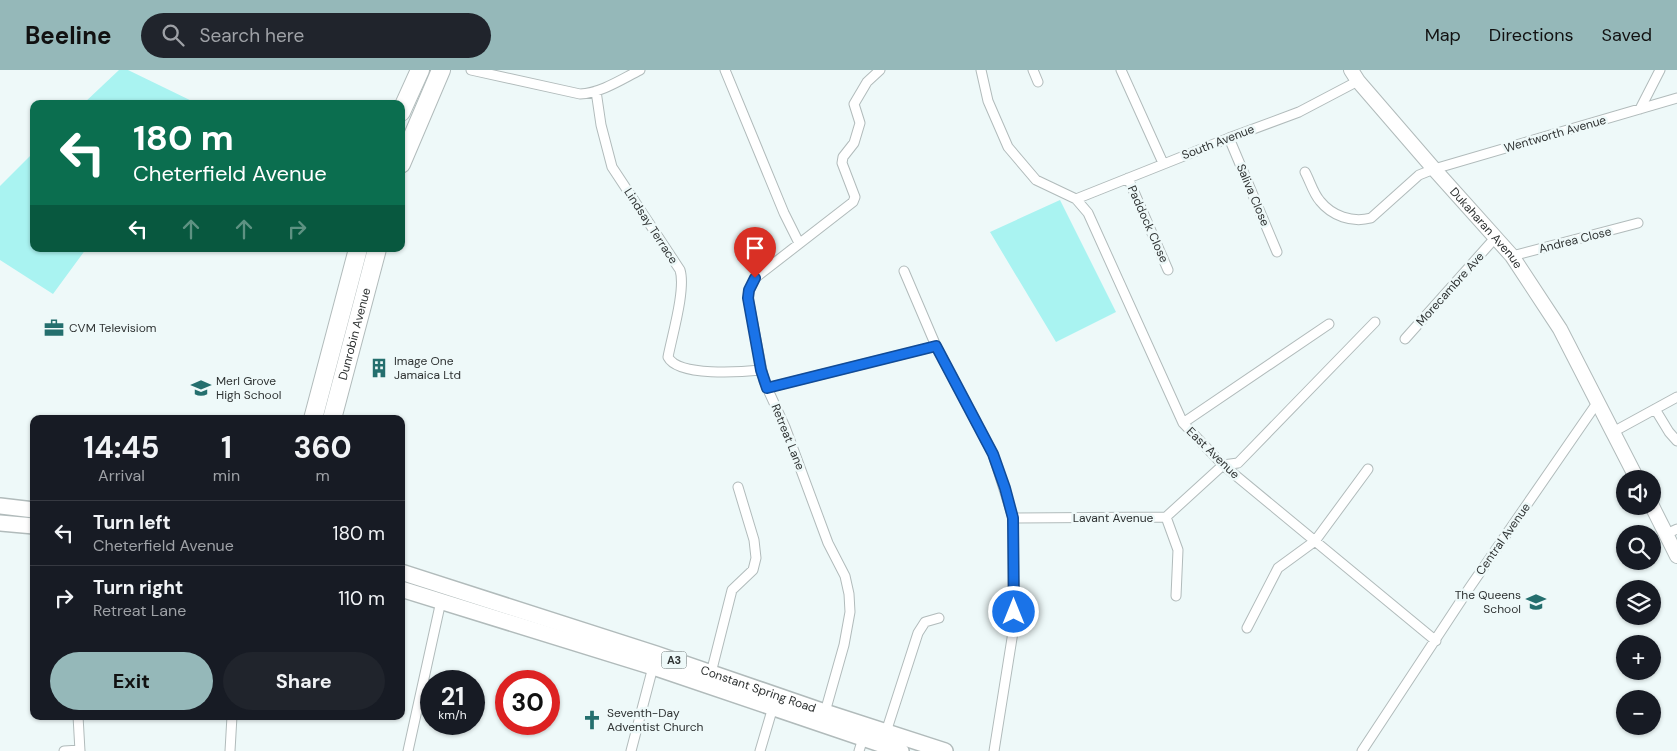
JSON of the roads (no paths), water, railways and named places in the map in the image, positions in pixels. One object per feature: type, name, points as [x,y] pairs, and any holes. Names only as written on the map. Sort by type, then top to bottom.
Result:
[{"type":"highway","points":[[405,103],[420,70]]},
{"type":"highway","points":[[405,155],[441,70]]},
{"type":"highway","name":"Dunrobin Avenue","points":[[314,415],[357,252]]},
{"type":"highway","name":"Dunrobin Avenue","points":[[333,415],[376,252]]},
{"type":"main road","points":[[0,506],[30,510]]},
{"type":"main road","points":[[0,523],[30,526]]},
{"type":"main road","name":"Constant Spring Road","points":[[405,573],[945,751]]},
{"type":"main road","name":"Constant Spring Road","points":[[405,590],[653,667],[773,707],[861,745],[902,751]]},
{"type":"street","points":[[471,70],[580,94],[589,94],[640,70]]},
{"type":"street","points":[[725,70],[784,213],[799,243]]},
{"type":"street","name":"Retreat Lane","points":[[825,712],[844,645],[850,612],[849,594],[845,576],[828,543],[785,427],[767,388],[761,370],[748,298],[749,290],[755,278],[853,202],[855,197],[842,163],[843,157],[854,143],[860,124],[854,104],[867,82],[880,70]]},
{"type":"street","points":[[981,70],[988,101],[1008,147],[1036,180],[1076,199]]},
{"type":"street","points":[[1033,70],[1038,82]]},
{"type":"street","points":[[1121,70],[1163,164]]},
{"type":"street","points":[[1640,109],[1660,70]]},
{"type":"street","name":"South Avenue","points":[[1076,199],[1299,112],[1355,75]]},
{"type":"street","name":"Dukaharan Avenue","points":[[1355,75],[1434,169],[1512,256],[1560,329],[1632,470]]},
{"type":"street","name":"Lindsay Terrace","points":[[596,91],[601,125],[612,168],[680,270],[682,277],[679,303],[668,357],[670,362],[675,365],[710,372],[730,373],[761,370]]},
{"type":"street","name":"Wentworth Avenue","points":[[1305,172],[1319,200],[1328,209],[1339,216],[1362,220],[1371,218],[1419,175],[1434,169],[1677,98]]},
{"type":"street","name":"Saliva Close","points":[[1229,138],[1277,252]]},
{"type":"street","name":"Paddock Close","points":[[1128,178],[1168,270]]},
{"type":"street","name":"East Avenue","points":[[1076,199],[1088,213],[1183,423],[1223,465],[1436,640]]},
{"type":"street","name":"Andrea Close","points":[[1512,256],[1638,223]]},
{"type":"street","name":"Morecambre Ave","points":[[1405,339],[1495,238]]},
{"type":"street","points":[[904,271],[936,346],[993,454],[1013,518],[1014,632],[994,751]]},
{"type":"street","points":[[1223,465],[1238,463],[1375,322]]},
{"type":"street","points":[[1183,423],[1329,324]]},
{"type":"street","points":[[767,388],[936,346]]},
{"type":"street","points":[[1613,432],[1677,397]]},
{"type":"street","name":"Central Avenue","points":[[1362,751],[1470,587],[1597,403]]},
{"type":"street","points":[[1655,409],[1677,441]]},
{"type":"street","name":"Lavant Avenue","points":[[1013,518],[1166,518],[1223,465]]},
{"type":"street","points":[[1248,628],[1278,568],[1315,541],[1368,469]]},
{"type":"street","points":[[711,673],[732,590],[752,570],[756,558],[754,540],[738,487]]},
{"type":"street","points":[[1659,515],[1671,531],[1677,556]]},
{"type":"street","points":[[1166,518],[1178,550],[1176,596]]},
{"type":"street","points":[[408,751],[441,601]]},
{"type":"street","points":[[886,732],[918,633],[926,622],[939,618]]},
{"type":"street","points":[[631,751],[653,667]]},
{"type":"street","points":[[760,751],[773,707]]},
{"type":"street","points":[[64,751],[80,750],[78,720]]},
{"type":"street","points":[[230,751],[232,720]]},
{"type":"place","name":"CVM Televisiom","points":[[54,328]]},
{"type":"place","name":"Image One Jamaica Ltd","points":[[379,368]]},
{"type":"place","name":"Merl Grove High School","points":[[201,388]]},
{"type":"place","name":"The Queens School","points":[[1536,602]]},
{"type":"place","name":"Seventh-Day Adventist Church","points":[[592,720]]}]
